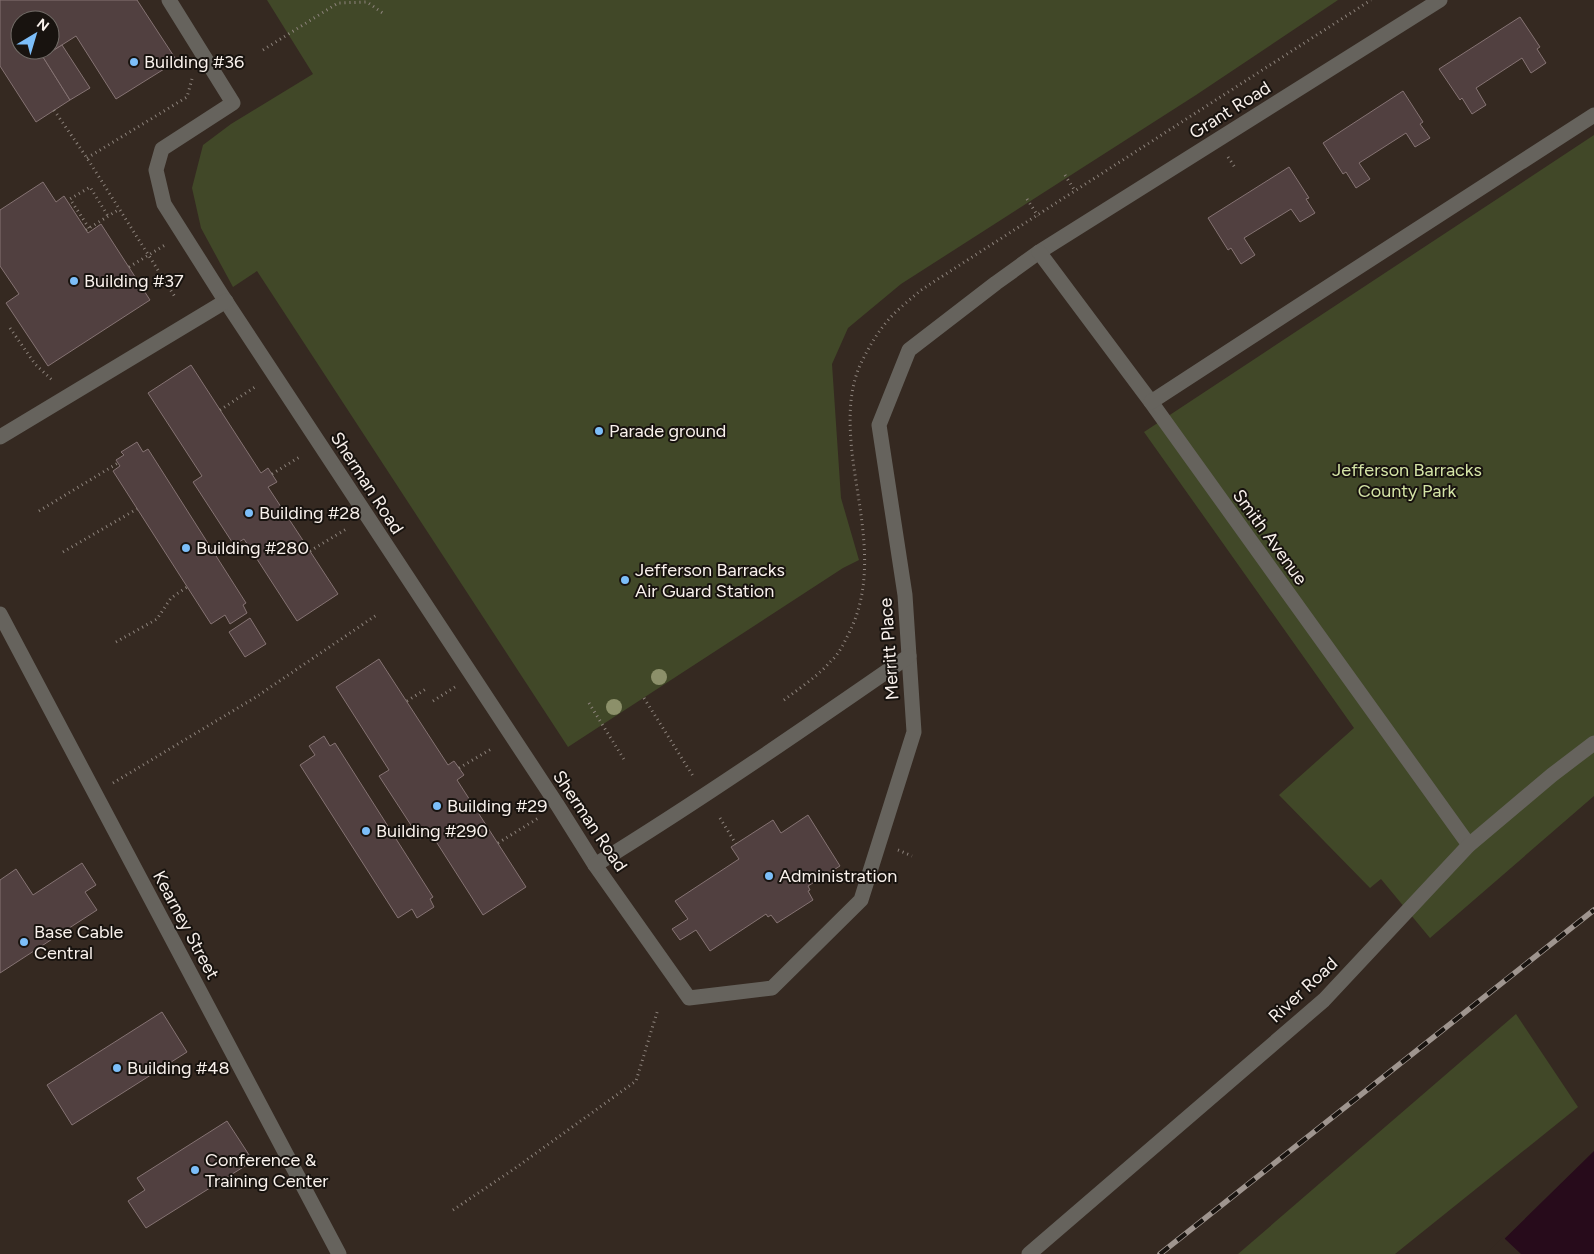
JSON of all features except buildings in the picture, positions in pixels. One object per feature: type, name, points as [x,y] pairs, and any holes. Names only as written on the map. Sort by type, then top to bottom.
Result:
[{"type":"street","name":"Sherman Road","points":[[169,0],[234,103],[162,149],[156,170],[164,204],[595,865],[689,998]]},
{"type":"street","name":"Grant Road","points":[[1039,252],[1440,0]]},
{"type":"street","points":[[1151,402],[1594,115]]},
{"type":"street","name":"Smith Avenue","points":[[1039,252],[1151,402],[1469,845]]},
{"type":"street","name":"Merritt Place","points":[[689,998],[772,988],[861,900],[914,732],[905,595],[879,425],[909,350],[996,282],[1039,252]]},
{"type":"street","points":[[0,437],[226,301]]},
{"type":"street","name":"Kearney Street","points":[[0,614],[338,1254]]},
{"type":"street","points":[[595,865],[786,742],[909,656]]},
{"type":"street","name":"River Road","points":[[1029,1254],[1324,1000],[1469,845],[1552,774],[1594,743]]},
{"type":"path","points":[[784,700],[832,661],[847,637],[858,614],[864,580],[865,543],[850,423],[851,398],[860,365],[873,340],[890,318],[921,290],[1371,0]]},
{"type":"path","points":[[263,50],[338,3],[366,2],[384,14]]},
{"type":"path","points":[[87,158],[188,97],[193,73]]},
{"type":"path","points":[[54,110],[87,158],[118,210],[175,297]]},
{"type":"path","points":[[1065,175],[1075,191]]},
{"type":"path","points":[[108,216],[90,187],[70,199],[87,229],[118,210]]},
{"type":"path","points":[[1027,199],[1038,216]]},
{"type":"path","points":[[129,267],[184,234]]},
{"type":"path","points":[[10,328],[35,364],[70,395]]},
{"type":"path","points":[[220,410],[275,375]]},
{"type":"path","points":[[39,511],[118,463]]},
{"type":"path","points":[[272,474],[284,467]]},
{"type":"path","points":[[63,552],[137,509]]},
{"type":"path","points":[[310,552],[367,516]]},
{"type":"path","points":[[116,642],[158,618],[171,598],[187,587]]},
{"type":"path","points":[[95,794],[256,696],[378,614]]},
{"type":"path","points":[[407,701],[426,690]]},
{"type":"path","points":[[644,698],[693,776]]},
{"type":"path","points":[[588,703],[625,761]]},
{"type":"path","points":[[459,768],[471,761]]},
{"type":"path","points":[[498,843],[558,806]]},
{"type":"path","points":[[720,818],[736,844]]},
{"type":"path","points":[[895,849],[912,856]]},
{"type":"path","points":[[452,1210],[514,1169],[636,1081],[658,1009]]},
{"type":"green space","name":"Parade ground","points":[[267,0],[1338,0],[1196,95],[901,284],[848,328],[832,364],[841,498],[859,560],[843,568],[568,747],[257,271],[233,287],[201,228],[192,188],[203,145],[231,124],[313,74]]},
{"type":"green space","name":"Jefferson Barracks County Park","points":[[1594,135],[1594,796],[1430,938],[1381,879],[1370,888],[1279,795],[1354,728],[1144,432]]},
{"type":"green space","points":[[1516,1014],[1578,1107],[1395,1254],[1238,1254]]},
{"type":"shaded area","points":[[1594,1151],[1594,1254],[1488,1254],[1493,1250]]},
{"type":"pier","points":[[1504,1236],[1521,1254],[1486,1254]]},
{"type":"railway","points":[[1160,1254],[1594,910]]},
{"type":"place","name":"Building #36","points":[[134,62]]},
{"type":"place","name":"Building #37","points":[[74,281]]},
{"type":"place","name":"Parade ground","points":[[599,431]]},
{"type":"place","name":"Building #28","points":[[249,513]]},
{"type":"place","name":"Building #280","points":[[186,548]]},
{"type":"place","name":"Jefferson Barracks Air Guard Station","points":[[625,580]]},
{"type":"place","name":"Building #29","points":[[437,806]]},
{"type":"place","name":"Building #290","points":[[366,831]]},
{"type":"place","name":"Administration","points":[[769,876]]},
{"type":"place","name":"Base Cable Central","points":[[24,942]]},
{"type":"place","name":"Building #48","points":[[117,1068]]},
{"type":"place","name":"Conference & Training Center","points":[[195,1170]]}]
